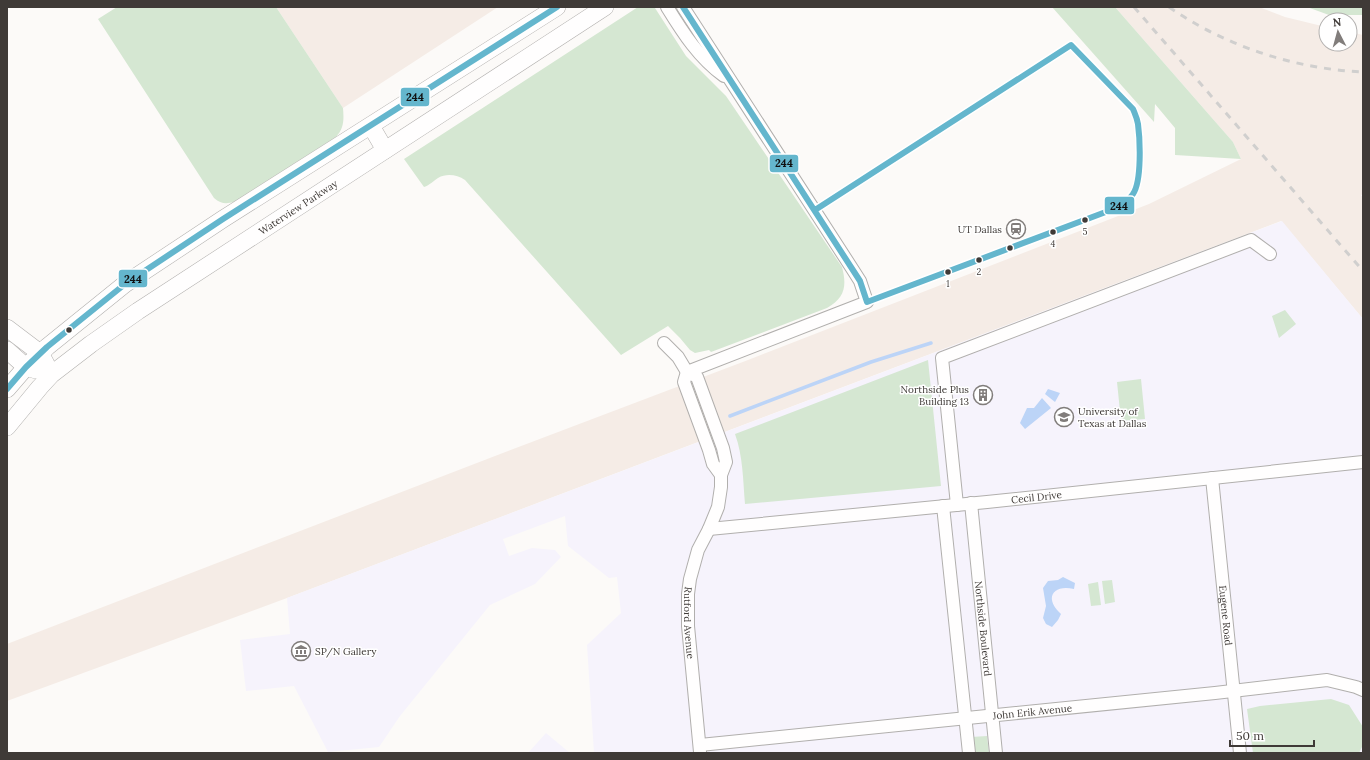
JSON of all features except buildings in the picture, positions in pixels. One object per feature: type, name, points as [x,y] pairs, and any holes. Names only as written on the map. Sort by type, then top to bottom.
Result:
[{"type":"main road","points":[[7,389],[40,353],[125,284],[223,219],[557,7]]},
{"type":"main road","name":"Waterview Parkway","points":[[7,427],[52,374],[91,344],[138,311],[605,7]]},
{"type":"main road","points":[[371,126],[385,150]]},
{"type":"main road","points":[[7,328],[40,353],[52,374]]},
{"type":"main road","points":[[7,350],[26,367],[52,374]]},
{"type":"street","points":[[667,7],[688,41],[714,69],[730,80]]},
{"type":"street","points":[[664,343],[678,358],[687,372],[867,302],[860,281],[683,7]]},
{"type":"street","points":[[957,505],[942,358],[1251,240],[1270,254]]},
{"type":"street","name":"Rutford Avenue","points":[[687,372],[684,382],[713,464],[721,475],[718,507],[698,550],[690,579],[688,594],[688,626],[700,749]]},
{"type":"street","name":"Cecil Drive","points":[[709,529],[957,505],[1363,462]]},
{"type":"street","name":"Eugene Road","points":[[1212,478],[1240,753]]},
{"type":"street","name":"Northside Boulevard","points":[[971,503],[996,753]]},
{"type":"street","points":[[943,506],[968,753]]},
{"type":"street","name":"John Erik Avenue","points":[[700,749],[965,717],[1233,691],[1327,680],[1356,686],[1363,690]]},
{"type":"shaded area","points":[[276,7],[498,7],[343,108]]},
{"type":"shaded area","points":[[1115,7],[1259,7],[1285,17],[1318,25],[1318,52],[1358,52],[1358,34],[1363,35],[1363,194],[1361,195],[1363,198],[1363,319],[1281,221],[287,598],[7,701],[7,644],[748,360],[1149,204],[1241,159],[1233,142]]},
{"type":"shaded area","name":"University of Texas at Dallas","points":[[1282,221],[1363,319],[1363,753],[594,753],[587,645],[621,613],[617,577],[609,578],[568,546],[565,516],[503,539],[509,556],[532,548],[555,550],[561,557],[535,584],[490,605],[400,716],[379,747],[328,752],[294,686],[246,691],[240,640],[290,634],[287,598]]},
{"type":"shaded area","points":[[546,733],[570,753],[528,753]]},
{"type":"green space","points":[[117,7],[276,7],[343,108],[341,130],[336,137],[234,202],[226,203],[219,201],[214,198],[98,19]]},
{"type":"green space","points":[[638,7],[655,8],[686,56],[726,96],[842,267],[844,274],[843,291],[838,300],[827,308],[711,352],[709,350],[695,353],[690,350],[668,326],[621,355],[465,180],[448,175],[438,178],[424,187],[404,159]]},
{"type":"green space","points":[[1052,7],[1115,7],[1233,142],[1241,159],[1175,155],[1175,128],[1155,104],[1154,122]]},
{"type":"green space","points":[[1307,7],[1363,7],[1363,15],[1358,15],[1358,12],[1321,12]]},
{"type":"green space","points":[[1285,310],[1296,324],[1279,338],[1272,316]]},
{"type":"green space","points":[[928,360],[941,486],[745,504],[741,459],[735,434]]},
{"type":"green space","points":[[1141,379],[1145,419],[1121,421],[1117,382]]},
{"type":"green space","points":[[1112,580],[1115,602],[1105,604],[1102,581]]},
{"type":"green space","points":[[1098,582],[1101,605],[1091,606],[1088,584]]},
{"type":"green space","points":[[1331,699],[1349,705],[1363,727],[1363,745],[1359,753],[1253,753],[1247,709],[1260,706]]},
{"type":"green space","points":[[987,736],[989,753],[973,753],[971,737]]},
{"type":"water","points":[[1048,389],[1060,393],[1055,402],[1045,394]]},
{"type":"water","points":[[1042,398],[1051,408],[1025,429],[1020,423],[1027,408],[1034,408]]},
{"type":"water","points":[[1063,577],[1075,583],[1074,589],[1060,589],[1053,594],[1053,603],[1061,614],[1052,627],[1046,624],[1043,618],[1046,606],[1043,588],[1048,581],[1058,580]]},
{"type":"waterway","points":[[730,416],[871,362],[931,343]]},
{"type":"railway","points":[[1134,7],[1363,271]]},
{"type":"railway","points":[[1169,7],[1213,33],[1262,53],[1312,66],[1363,72]]},
{"type":"transit line","name":"244","points":[[7,389],[26,367],[47,347],[125,284],[223,219],[557,7]]},
{"type":"transit line","name":"244","points":[[683,7],[860,281],[867,302],[1111,210],[1123,204],[1133,194],[1138,180],[1140,149],[1137,120],[1133,109],[1071,45],[815,210]]},
{"type":"place","name":"5","points":[[1085,220]]},
{"type":"place","name":"UT Dallas","points":[[1016,229]]},
{"type":"place","name":"4","points":[[1053,232]]},
{"type":"place","name":"2","points":[[979,260]]},
{"type":"place","name":"1","points":[[948,272]]},
{"type":"place","name":"Northside Plus Building 13","points":[[983,395]]},
{"type":"place","name":"University of Texas at Dallas","points":[[1064,417]]},
{"type":"place","name":"SP/N Gallery","points":[[301,651]]}]
